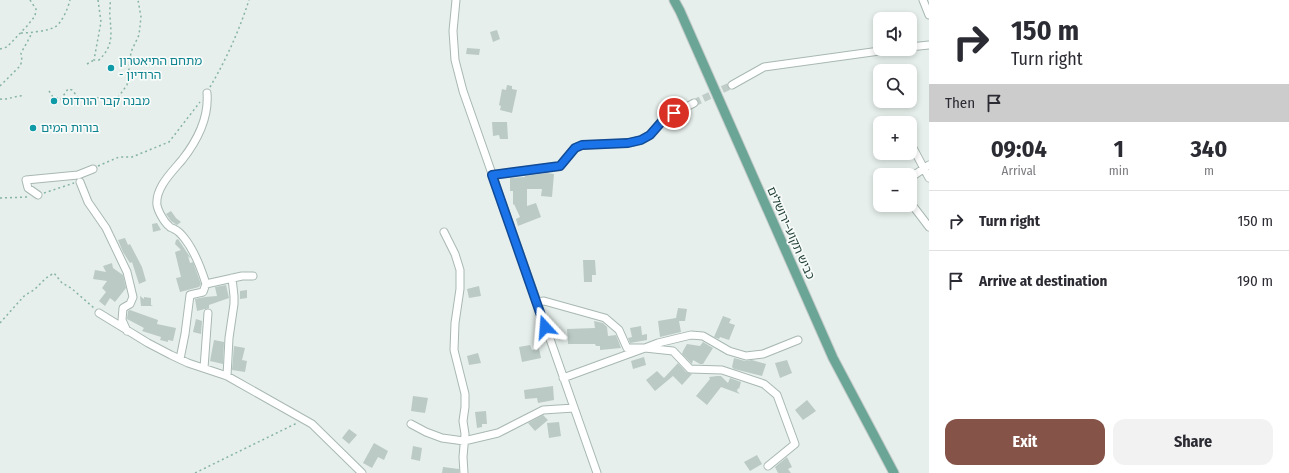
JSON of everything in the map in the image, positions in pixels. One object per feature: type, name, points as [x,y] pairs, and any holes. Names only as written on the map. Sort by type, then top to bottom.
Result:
[{"type":"main road","name":"כביש תקוע–ירושלים","points":[[674,0],[684,18],[832,358],[894,473]]},
{"type":"street","points":[[456,0],[453,31],[454,60],[492,175],[596,470],[589,473]]},
{"type":"street","points":[[923,0],[929,15]]},
{"type":"street","points":[[917,46],[929,45]]},
{"type":"street","points":[[732,85],[764,67],[873,52]]},
{"type":"street","points":[[180,359],[190,295],[202,292],[206,284],[196,256],[186,240],[176,229],[168,226],[161,215],[157,204],[159,191],[199,132],[207,110],[207,93]]},
{"type":"street","points":[[492,175],[560,166],[575,148],[582,145],[628,143],[641,140],[650,135],[664,119],[694,102]]},
{"type":"street","points":[[917,154],[926,167],[929,178]]},
{"type":"street","points":[[917,173],[926,167]]},
{"type":"street","points":[[38,195],[28,188],[26,180],[78,175],[93,169]]},
{"type":"street","points":[[80,182],[88,202],[106,228],[127,272],[133,297],[130,304],[123,308],[122,320],[127,331]]},
{"type":"street","points":[[917,211],[929,227]]},
{"type":"street","points":[[444,232],[455,254],[460,270],[460,288],[455,324],[454,350],[465,394],[463,421],[465,434],[463,458],[464,473]]},
{"type":"street","points":[[206,284],[242,276],[253,276]]},
{"type":"street","points":[[227,376],[229,338],[234,304],[232,278]]},
{"type":"street","points":[[536,302],[544,301],[605,318],[619,330],[627,348],[673,351],[690,369],[722,370],[764,384],[777,395],[795,444],[768,466]]},
{"type":"street","points":[[99,313],[148,343],[180,359],[227,376],[304,419],[312,424],[362,473]]},
{"type":"street","points":[[204,368],[208,313]]},
{"type":"street","points":[[563,378],[658,342],[690,335],[703,336],[729,351],[746,356],[763,354],[798,340]]},
{"type":"street","points":[[411,424],[442,438],[464,441],[498,433],[543,410],[574,408]]},
{"type":"path","points":[[0,49],[7,47],[35,16],[36,9],[30,0]]},
{"type":"path","points":[[21,33],[31,34],[55,27],[67,11],[70,0]]},
{"type":"path","points":[[94,60],[101,22],[98,0]]},
{"type":"path","points":[[87,64],[102,57],[110,44],[110,0]]},
{"type":"path","points":[[49,91],[53,97],[61,99],[68,89],[84,98],[104,98],[114,103],[127,86],[131,52],[139,35],[141,17],[138,0]]},
{"type":"path","points":[[93,169],[119,157],[132,157],[169,142],[207,93],[225,61],[244,17],[249,0]]},
{"type":"path","points":[[0,86],[20,66],[22,62],[21,52],[31,34]]},
{"type":"path","points":[[0,99],[10,99],[18,96],[24,96]]},
{"type":"path","points":[[0,198],[38,195],[80,182]]},
{"type":"path","points":[[0,323],[25,295],[34,290],[46,278],[54,273],[62,283],[71,288],[99,313]]},
{"type":"path","points":[[196,473],[304,419]]},
{"type":"building","points":[[497,30],[500,39],[493,42],[490,32]]},
{"type":"building","points":[[467,48],[480,49],[479,55],[466,54]]},
{"type":"building","points":[[507,85],[512,86],[512,89],[517,90],[512,113],[500,110],[501,106],[499,105],[502,89],[506,90]]},
{"type":"building","points":[[492,122],[507,122],[508,139],[500,139],[499,135],[493,136]]},
{"type":"building","points":[[547,173],[554,174],[552,197],[541,196],[542,189],[527,189],[527,206],[536,203],[541,217],[518,226],[516,219],[520,217],[514,204],[513,205],[513,191],[510,191],[510,178]]},
{"type":"building","points":[[171,211],[181,222],[177,225],[171,221],[166,214]]},
{"type":"building","points":[[157,223],[161,230],[153,232],[152,224]]},
{"type":"building","points":[[125,238],[128,245],[130,244],[142,267],[146,281],[139,284],[132,262],[130,263],[123,252],[118,240]]},
{"type":"building","points":[[178,239],[190,257],[188,256],[190,263],[193,262],[201,284],[199,287],[180,292],[176,278],[181,277],[175,252],[181,250],[175,244],[176,240]]},
{"type":"building","points":[[583,260],[595,260],[596,275],[592,275],[592,282],[584,282]]},
{"type":"building","points":[[112,263],[113,268],[123,275],[126,288],[115,302],[110,298],[105,306],[99,301],[106,292],[102,288],[107,281],[93,279],[95,270],[106,272],[103,266]]},
{"type":"building","points":[[226,285],[229,298],[209,305],[209,308],[197,311],[195,299],[217,296],[215,287]]},
{"type":"building","points":[[479,286],[481,296],[469,298],[467,289]]},
{"type":"building","points":[[247,290],[247,298],[240,299],[240,291]]},
{"type":"building","points":[[140,296],[144,299],[144,297],[151,298],[151,305],[153,306],[141,306]]},
{"type":"building","points":[[678,308],[687,309],[685,321],[679,321],[681,332],[660,337],[658,321],[676,318]]},
{"type":"building","points":[[130,310],[158,320],[157,324],[176,328],[173,341],[168,340],[168,342],[160,340],[161,337],[142,331],[144,328],[127,319],[128,311]]},
{"type":"building","points":[[723,316],[731,319],[729,323],[735,325],[729,340],[714,337]]},
{"type":"building","points":[[196,319],[202,321],[201,334],[193,332]]},
{"type":"building","points":[[594,321],[603,323],[607,327],[608,336],[616,335],[621,348],[600,350],[600,346],[596,346],[595,344],[568,344],[567,329],[595,328]]},
{"type":"building","points":[[641,326],[642,335],[647,334],[647,340],[630,343],[628,338],[632,337],[630,328]]},
{"type":"building","points":[[214,340],[224,342],[223,364],[210,361]]},
{"type":"building","points":[[703,342],[713,348],[703,364],[693,360],[692,364],[682,354],[683,351],[687,344],[700,346]]},
{"type":"building","points":[[530,345],[532,350],[539,348],[541,358],[522,362],[519,347]]},
{"type":"building","points":[[234,346],[245,348],[242,360],[247,361],[245,372],[232,370]]},
{"type":"building","points":[[478,353],[481,363],[469,365],[467,356]]},
{"type":"building","points":[[644,357],[646,365],[633,369],[631,361]]},
{"type":"building","points":[[734,358],[745,361],[752,360],[766,364],[762,376],[734,369],[732,367]]},
{"type":"building","points":[[787,360],[792,373],[780,378],[775,363]]},
{"type":"building","points":[[678,363],[686,372],[692,374],[682,385],[673,376],[655,391],[646,380],[657,371],[664,378]]},
{"type":"building","points":[[721,376],[728,383],[730,378],[741,382],[737,391],[740,394],[721,387],[707,405],[696,396],[710,379],[709,377]]},
{"type":"building","points":[[553,386],[554,400],[538,403],[537,398],[525,399],[524,390]]},
{"type":"building","points":[[413,396],[428,398],[425,413],[411,411]]},
{"type":"building","points":[[807,400],[816,411],[803,420],[795,410]]},
{"type":"building","points":[[486,411],[487,424],[482,424],[482,427],[477,428],[475,412]]},
{"type":"building","points":[[543,415],[548,420],[535,431],[528,423]]},
{"type":"building","points":[[559,422],[561,436],[549,438],[547,423]]},
{"type":"building","points":[[349,429],[357,435],[349,444],[342,438]]},
{"type":"building","points":[[374,443],[388,451],[384,460],[378,457],[372,468],[363,463]]},
{"type":"building","points":[[413,446],[422,448],[420,461],[411,459]]},
{"type":"building","points":[[757,455],[762,464],[750,471],[744,462]]},
{"type":"building","points":[[787,457],[792,467],[788,469],[791,473],[778,473],[775,467]]},
{"type":"building","points":[[443,467],[459,469],[459,473],[442,473]]},
{"type":"tunnel","points":[[694,103],[732,85]]},
{"type":"place","name":"מתחם התיאטרון - הרודיון","points":[[111,68]]},
{"type":"place","name":"מבנה קבר הורדוס","points":[[54,101]]},
{"type":"place","name":"בורות המים","points":[[33,128]]},
{"type":"route","points":[[545,327],[492,175],[560,166],[568,154],[575,148],[582,145],[628,143],[641,140],[650,135],[664,119],[674,113]]}]
